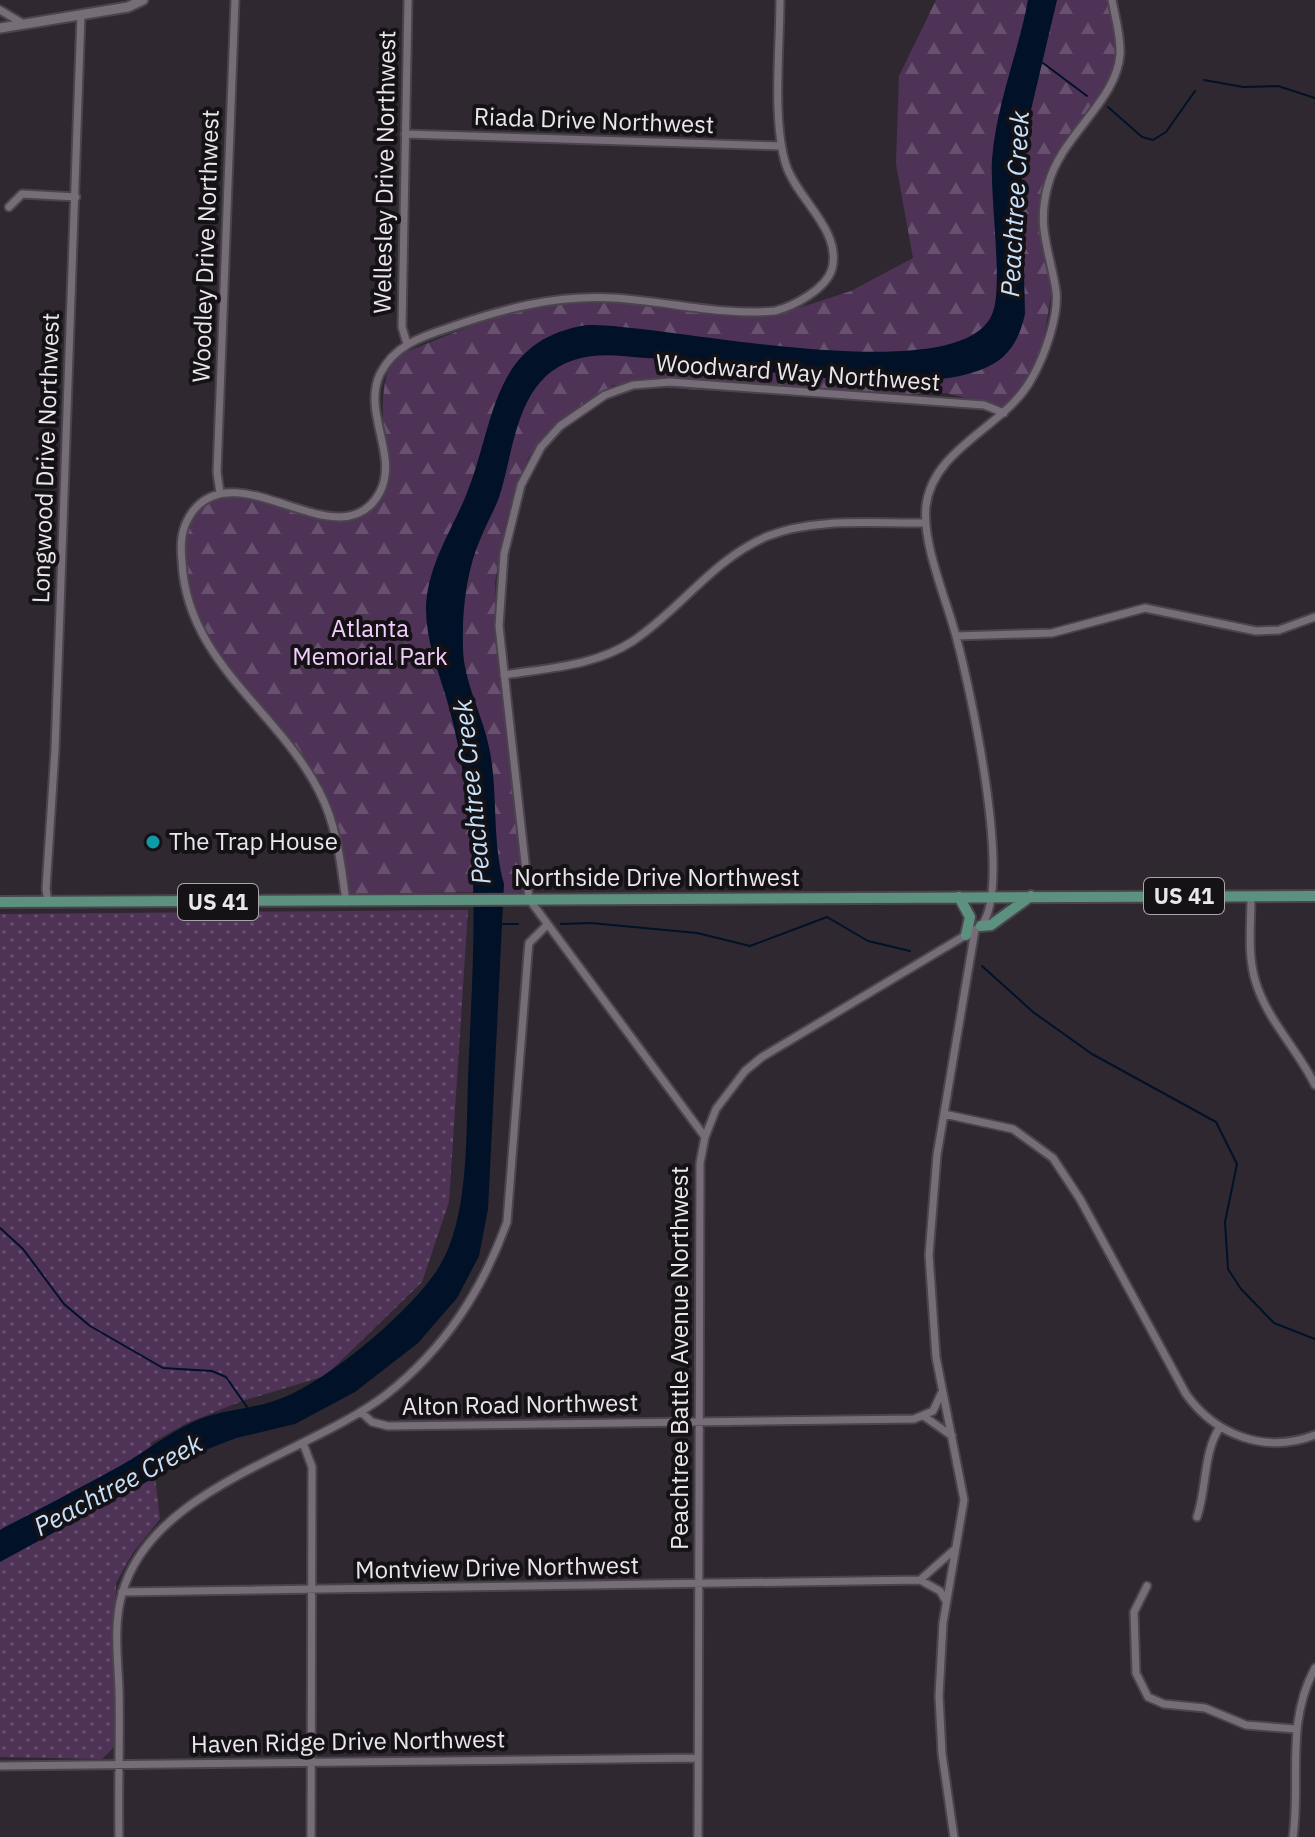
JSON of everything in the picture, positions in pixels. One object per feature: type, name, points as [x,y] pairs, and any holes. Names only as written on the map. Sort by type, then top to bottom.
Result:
[{"type":"main road","points":[[0,28],[128,7],[143,0]]},
{"type":"main road","points":[[959,897],[974,930],[991,925],[1031,896]]},
{"type":"main road","name":"Northside Drive Northwest","points":[[0,902],[1315,896]]},
{"type":"street","name":"Woodley Drive Northwest","points":[[220,493],[217,472],[235,0]]},
{"type":"street","name":"Wellesley Drive Northwest","points":[[407,344],[402,327],[408,0]]},
{"type":"street","points":[[346,902],[337,841],[320,792],[298,758],[217,662],[190,605],[182,567],[182,531],[197,506],[220,493],[243,493],[333,517],[351,515],[367,507],[379,493],[385,473],[374,412],[376,387],[387,363],[407,344],[494,311],[556,299],[615,298],[759,313],[793,305],[827,279],[833,260],[826,231],[794,184],[781,146],[780,0]]},
{"type":"street","points":[[954,1837],[940,1720],[946,1601],[964,1490],[942,1392],[932,1323],[929,1255],[933,1187],[974,930],[990,914],[993,896],[989,816],[975,725],[956,636],[926,523],[928,496],[939,472],[1004,413],[1033,378],[1055,311],[1056,290],[1042,230],[1043,205],[1063,148],[1114,79],[1120,53],[1112,0]]},
{"type":"street","points":[[0,10],[24,24]]},
{"type":"street","name":"Longwood Drive Northwest","points":[[48,902],[46,889],[55,750],[81,15]]},
{"type":"street","name":"Riada Drive Northwest","points":[[405,134],[781,146]]},
{"type":"street","points":[[9,207],[22,194],[76,197]]},
{"type":"street","name":"Woodward Way Northwest","points":[[529,899],[499,626],[500,585],[521,485],[533,460],[551,435],[605,395],[633,385],[670,382],[984,405],[1004,413]]},
{"type":"street","points":[[504,675],[583,662],[620,649],[647,631],[727,559],[771,535],[815,525],[926,523]]},
{"type":"street","points":[[956,636],[1052,633],[1145,608],[1256,631],[1279,630],[1315,617]]},
{"type":"street","points":[[1251,897],[1250,955],[1256,983],[1272,1017],[1315,1085]]},
{"type":"street","points":[[529,899],[705,1137]]},
{"type":"street","points":[[119,1837],[118,1620],[122,1592],[141,1555],[185,1511],[227,1482],[361,1412],[408,1376],[449,1333],[479,1288],[496,1251],[510,1203],[529,943],[547,925]]},
{"type":"street","name":"Peachtree Battle Avenue Northwest","points":[[698,1837],[700,1163],[705,1137],[729,1089],[762,1057],[974,930]]},
{"type":"street","points":[[944,1114],[1013,1129],[1053,1158],[1080,1199],[1186,1394],[1220,1427],[1244,1438],[1268,1443],[1315,1435]]},
{"type":"street","points":[[942,1392],[933,1411],[925,1417],[952,1436]]},
{"type":"street","name":"Alton Road Northwest","points":[[361,1412],[372,1422],[388,1426],[925,1417]]},
{"type":"street","points":[[1197,1517],[1206,1485],[1210,1446],[1220,1427]]},
{"type":"street","points":[[303,1443],[312,1467],[311,1837]]},
{"type":"street","points":[[946,1601],[940,1591],[920,1580],[957,1547]]},
{"type":"street","name":"Montview Drive Northwest","points":[[122,1592],[920,1580]]},
{"type":"street","points":[[1147,1586],[1134,1612],[1136,1673],[1148,1697],[1164,1704],[1205,1708],[1246,1725],[1295,1729]]},
{"type":"street","points":[[1293,1837],[1295,1729],[1302,1699],[1315,1668]]},
{"type":"street","name":"Haven Ridge Drive Northwest","points":[[0,1766],[697,1758]]},
{"type":"green space","name":"Atlanta Memorial Park","points":[[936,0],[1115,0],[1116,67],[1066,151],[1046,199],[1053,282],[1039,370],[1003,408],[946,393],[810,396],[613,385],[551,428],[528,458],[506,522],[495,582],[499,674],[531,903],[479,892],[350,894],[340,837],[318,786],[201,632],[179,580],[188,512],[218,491],[339,520],[370,509],[390,477],[383,401],[393,357],[486,320],[569,297],[783,313],[851,291],[913,258],[896,164],[899,76]]},
{"type":"green space","points":[[468,910],[449,1202],[422,1282],[325,1376],[242,1401],[185,1424],[151,1443],[160,1519],[132,1554],[116,1583],[114,1747],[102,1759],[0,1757],[0,914]]},
{"type":"water","name":"Peachtree Creek","points":[[1028,0],[1057,0],[1021,152],[1025,314],[1017,337],[1003,357],[973,372],[933,380],[885,381],[778,373],[682,361],[592,356],[555,369],[541,381],[522,414],[499,497],[472,562],[463,619],[466,673],[490,752],[498,851],[504,884],[488,1209],[479,1256],[457,1298],[418,1343],[355,1392],[295,1424],[236,1438],[203,1451],[0,1562],[0,1530],[5,1527],[120,1466],[193,1422],[274,1401],[294,1393],[341,1364],[409,1304],[439,1267],[449,1247],[461,1201],[466,1150],[473,967],[472,854],[452,717],[426,620],[427,593],[435,563],[467,493],[492,412],[514,366],[532,347],[555,334],[587,325],[870,352],[927,349],[970,336],[993,312],[996,299],[994,140]]},
{"type":"waterway","points":[[1043,63],[1087,96]]},
{"type":"waterway","points":[[1204,80],[1243,87],[1278,86],[1315,98]]},
{"type":"waterway","points":[[1108,107],[1142,137],[1153,140],[1166,132],[1195,91]]},
{"type":"waterway","points":[[561,924],[591,923],[697,933],[750,946],[827,917],[868,941],[910,951]]},
{"type":"waterway","points":[[503,924],[518,924]]},
{"type":"waterway","points":[[982,966],[1033,1012],[1092,1054],[1216,1122],[1237,1164],[1225,1222],[1228,1269],[1241,1289],[1274,1323],[1315,1339]]},
{"type":"waterway","points":[[0,1228],[23,1249],[64,1304],[90,1326],[163,1368],[212,1371],[226,1377],[247,1407]]},
{"type":"place","name":"The Trap House","points":[[153,842]]}]
